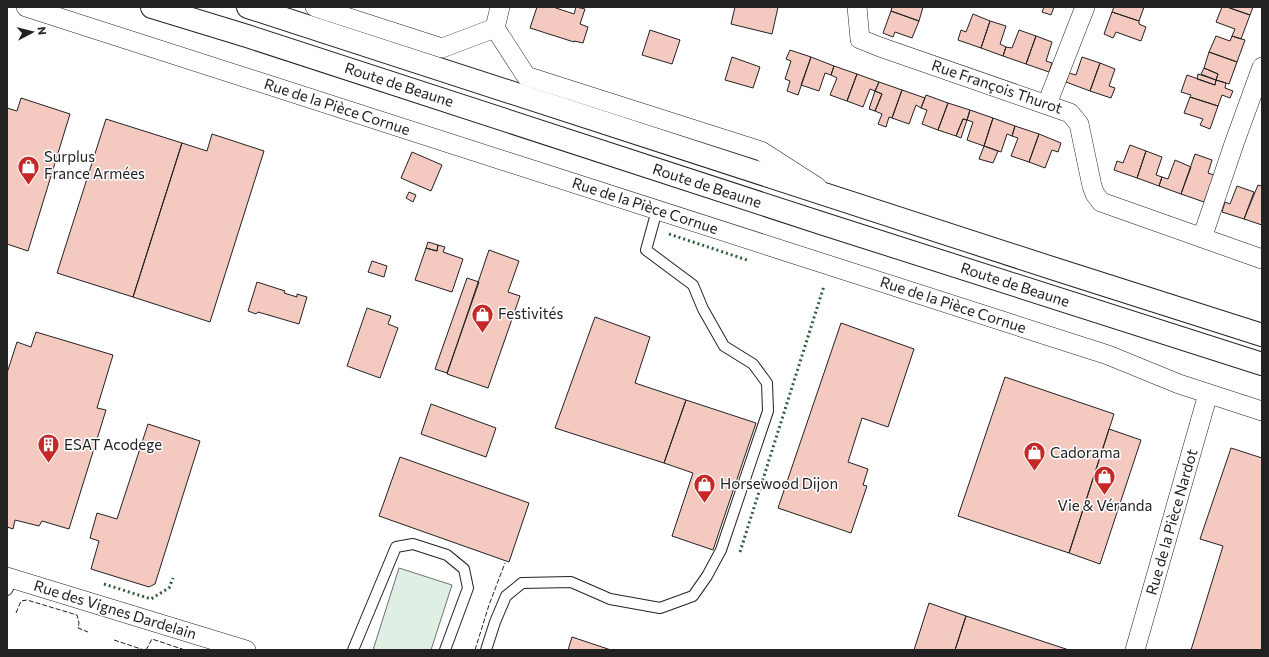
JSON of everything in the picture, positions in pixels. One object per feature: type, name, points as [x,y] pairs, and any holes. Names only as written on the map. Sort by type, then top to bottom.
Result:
[{"type":"main road","name":"Route de Beaune","points":[[152,7],[247,36],[824,224],[1262,364]]},
{"type":"main road","name":"Route de Beaune","points":[[248,7],[1262,335]]},
{"type":"street","name":"Rue de la Pièce Cornue","points":[[26,7],[1108,355],[1179,384],[1262,411]]},
{"type":"street","points":[[315,7],[442,48],[495,28],[500,7]]},
{"type":"street","name":"Rue François Thurot","points":[[857,7],[860,39],[1070,113],[1079,124],[1092,186],[1095,194],[1101,202],[1262,259]]},
{"type":"street","points":[[1047,104],[1085,7]]},
{"type":"street","name":"Route de Beaune","points":[[495,28],[526,76],[761,151],[832,197]]},
{"type":"street","points":[[1202,238],[1262,67]]},
{"type":"street","name":"Rue de la Pièce Nardot","points":[[1135,650],[1208,394]]},
{"type":"street","name":"Rue des Vignes Dardelain","points":[[9,582],[246,650]]},
{"type":"lane","points":[[486,650],[495,622],[506,596],[522,583],[571,582],[610,599],[660,608],[693,596],[707,576],[721,550],[768,411],[767,384],[753,364],[724,346],[703,309],[693,285],[646,250],[657,210]]},
{"type":"lane","points":[[353,650],[396,547],[413,544],[447,555],[464,569],[468,588],[445,650]]},
{"type":"green space","points":[[399,568],[452,585],[431,650],[373,650]]},
{"type":"building","points":[[537,7],[553,7],[574,14],[576,7],[585,9],[580,24],[588,27],[583,43],[574,42],[530,28]]},
{"type":"building","points":[[735,7],[778,7],[772,34],[731,24]]},
{"type":"building","points":[[892,7],[923,7],[919,21],[891,11]]},
{"type":"building","points":[[1044,7],[1054,7],[1051,15],[1042,12]]},
{"type":"building","points":[[1114,7],[1144,7],[1139,21],[1112,12]]},
{"type":"building","points":[[1222,7],[1227,7],[1250,15],[1241,39],[1232,36],[1235,29],[1216,22]]},
{"type":"building","points":[[1227,7],[1253,7],[1250,15]]},
{"type":"building","points":[[891,11],[919,21],[912,38],[895,32],[893,37],[883,33]]},
{"type":"building","points":[[1112,12],[1139,21],[1139,24],[1146,27],[1141,41],[1116,32],[1113,38],[1104,34]]},
{"type":"building","points":[[973,14],[990,21],[981,48],[958,40],[961,30],[966,32]]},
{"type":"building","points":[[990,21],[1006,26],[1000,44],[1006,47],[1003,56],[981,48]]},
{"type":"building","points":[[650,30],[680,40],[672,64],[642,55]]},
{"type":"building","points":[[1019,30],[1036,36],[1026,64],[1003,56],[1006,47],[1012,48]]},
{"type":"building","points":[[1036,36],[1052,42],[1046,61],[1052,63],[1049,72],[1026,64]]},
{"type":"building","points":[[1216,36],[1230,41],[1232,36],[1245,40],[1237,62],[1209,52]]},
{"type":"building","points":[[790,50],[811,57],[798,95],[787,91],[790,81],[785,79],[791,61],[786,59]]},
{"type":"building","points":[[1209,52],[1237,62],[1229,84],[1216,80],[1218,74],[1204,68]]},
{"type":"building","points":[[732,57],[760,67],[753,88],[725,80]]},
{"type":"building","points":[[811,57],[834,66],[831,75],[825,73],[819,91],[801,85]]},
{"type":"building","points":[[1082,57],[1100,63],[1090,91],[1066,82],[1069,73],[1076,75]]},
{"type":"building","points":[[1100,63],[1115,69],[1109,86],[1115,88],[1111,98],[1090,91]]},
{"type":"building","points":[[834,66],[857,74],[847,101],[830,95],[837,78],[831,75]]},
{"type":"building","points":[[1204,68],[1218,74],[1216,80],[1201,74]]},
{"type":"building","points":[[857,74],[879,82],[875,91],[870,89],[863,107],[847,101]]},
{"type":"building","points":[[1198,74],[1216,80],[1215,85],[1197,79]]},
{"type":"building","points":[[1187,75],[1215,85],[1216,80],[1226,83],[1225,88],[1233,91],[1230,98],[1222,95],[1218,106],[1190,97],[1191,95],[1181,92]]},
{"type":"building","points":[[879,82],[902,90],[892,118],[889,117],[886,127],[878,124],[882,114],[875,111],[882,94],[875,91]]},
{"type":"building","points":[[902,90],[925,98],[921,108],[916,105],[909,124],[892,118]]},
{"type":"building","points":[[875,91],[882,94],[875,111],[869,109]]},
{"type":"building","points":[[926,95],[948,103],[938,130],[922,124],[927,110],[921,108]]},
{"type":"building","points":[[1190,97],[1218,106],[1210,129],[1200,125],[1203,119],[1184,113]]},
{"type":"building","name":"Surplus France Armées","points":[[21,98],[70,114],[28,251],[7,244],[7,108],[17,111]]},
{"type":"building","points":[[948,103],[970,110],[967,120],[963,119],[956,136],[938,130]]},
{"type":"building","points":[[970,110],[993,118],[984,146],[967,140],[973,122],[967,120]]},
{"type":"building","points":[[993,118],[1015,126],[1012,136],[1007,134],[1001,152],[984,146]]},
{"type":"building","points":[[106,119],[182,143],[133,297],[57,273]]},
{"type":"building","points":[[963,119],[967,120],[961,138],[956,136]]},
{"type":"building","points":[[1015,126],[1039,134],[1029,162],[1011,156],[1018,138],[1012,136]]},
{"type":"building","points":[[212,134],[264,151],[210,322],[133,297],[182,143],[207,151]]},
{"type":"building","points":[[1039,134],[1061,143],[1058,152],[1052,150],[1045,168],[1029,162]]},
{"type":"building","points":[[1130,145],[1146,151],[1137,178],[1114,170],[1117,161],[1123,163]]},
{"type":"building","points":[[984,146],[998,151],[993,163],[979,159]]},
{"type":"building","points":[[1146,151],[1162,157],[1156,175],[1162,177],[1159,186],[1137,178]]},
{"type":"building","points":[[412,152],[442,165],[431,191],[401,178]]},
{"type":"building","points":[[1195,154],[1212,160],[1208,173],[1214,175],[1204,202],[1181,194]]},
{"type":"building","points":[[1175,160],[1191,167],[1181,194],[1159,186],[1162,177],[1168,179]]},
{"type":"building","points":[[1258,185],[1262,186],[1262,225],[1244,219]]},
{"type":"building","points":[[1237,186],[1254,192],[1244,219],[1222,212],[1225,202],[1230,204]]},
{"type":"building","points":[[409,192],[416,195],[413,202],[406,198]]},
{"type":"building","points":[[428,242],[438,245],[437,251],[426,248]]},
{"type":"building","points":[[438,245],[445,247],[443,252],[463,259],[452,292],[415,280],[426,248],[437,251]]},
{"type":"building","name":"Festivités","points":[[489,250],[519,261],[508,292],[520,296],[488,388],[447,374]]},
{"type":"building","points":[[372,261],[387,266],[384,277],[368,272]]},
{"type":"building","points":[[467,278],[479,282],[447,373],[435,369]]},
{"type":"building","points":[[257,282],[285,291],[284,293],[297,297],[297,294],[307,297],[299,324],[258,312],[256,314],[248,311]]},
{"type":"building","points":[[367,308],[391,316],[388,324],[398,328],[380,378],[347,366]]},
{"type":"building","points":[[595,317],[650,337],[635,383],[686,400],[664,463],[555,428]]},
{"type":"building","points":[[841,323],[914,349],[888,427],[862,418],[848,462],[868,469],[863,485],[867,486],[851,533],[778,508]]},
{"type":"building","name":"ESAT Acodege","points":[[36,332],[113,355],[97,408],[106,410],[69,529],[42,521],[39,526],[15,520],[13,529],[7,527],[7,373],[17,342],[31,347]]},
{"type":"building","name":"Cadorama","points":[[1005,377],[1114,414],[1069,553],[958,516]]},
{"type":"building","name":"Horsewood Dijon","points":[[686,400],[756,423],[713,550],[672,536],[693,473],[664,463]]},
{"type":"building","points":[[431,404],[496,428],[486,457],[421,434]]},
{"type":"building","name":"ESAT Acodege","points":[[148,424],[200,441],[155,584],[149,587],[91,569],[99,541],[90,538],[97,513],[117,519]]},
{"type":"building","name":"Vie & Véranda","points":[[1109,429],[1141,440],[1100,564],[1069,553]]},
{"type":"building","points":[[1231,448],[1262,458],[1262,650],[1191,650],[1223,546],[1200,539]]},
{"type":"building","points":[[400,457],[529,503],[509,562],[379,516]]},
{"type":"building","points":[[929,603],[966,616],[955,650],[914,650]]},
{"type":"building","points":[[966,616],[1069,650],[955,650]]},
{"type":"building","points":[[572,637],[611,650],[568,650]]},
{"type":"hedge","points":[[669,234],[747,260]]},
{"type":"hedge","points":[[740,552],[824,286]]},
{"type":"hedge","points":[[104,584],[151,599],[169,588],[173,578]]},
{"type":"fence","points":[[475,650],[489,605],[505,563]]},
{"type":"fence","points":[[16,613],[21,601],[27,600],[77,615],[79,623],[78,628],[88,632]]},
{"type":"fence","points":[[146,650],[152,639],[185,650]]},
{"type":"fence","points":[[114,640],[144,650]]},
{"type":"place","name":"Surplus France Armées","points":[[28,186]]},
{"type":"place","name":"Festivités","points":[[483,334]]},
{"type":"place","name":"ESAT Acodege","points":[[48,464]]},
{"type":"place","name":"Cadorama","points":[[1034,472]]},
{"type":"place","name":"Vie & Véranda","points":[[1105,496]]},
{"type":"place","name":"Horsewood Dijon","points":[[705,504]]}]
